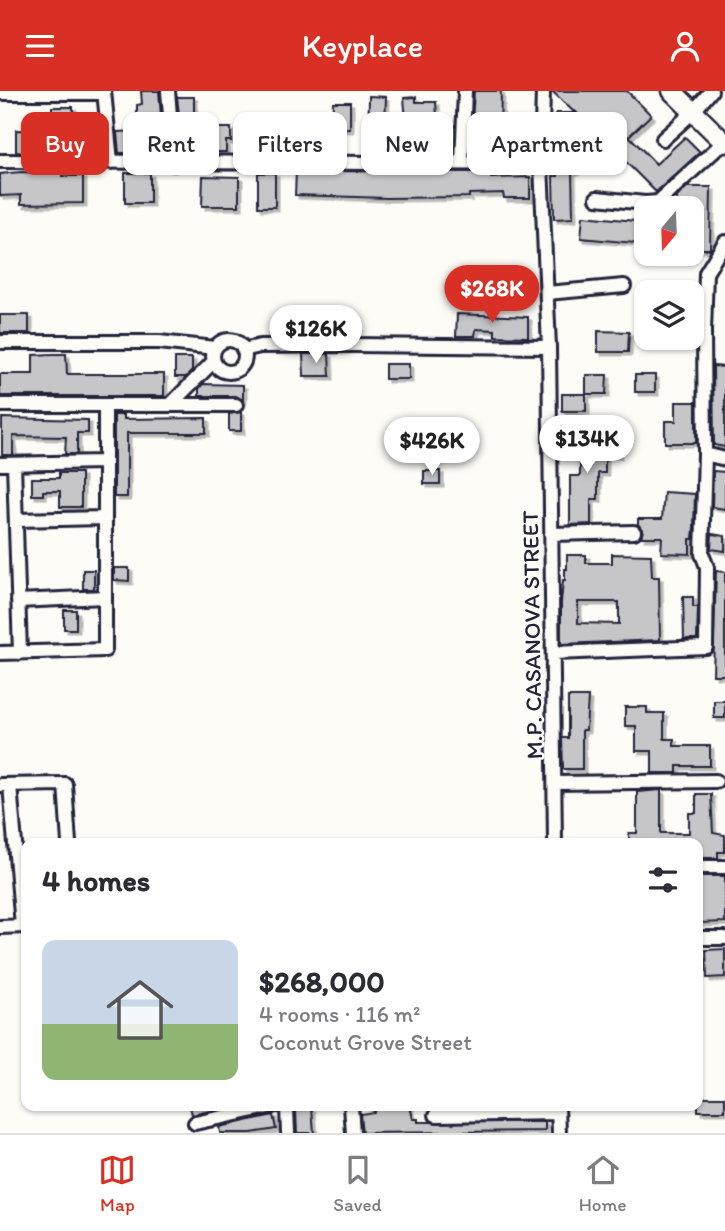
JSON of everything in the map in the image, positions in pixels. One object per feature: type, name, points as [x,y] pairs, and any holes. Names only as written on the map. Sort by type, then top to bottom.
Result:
[{"type":"highway","points":[[672,91],[724,142]]},
{"type":"street","points":[[168,91],[170,112]]},
{"type":"street","points":[[462,162],[465,91]]},
{"type":"street","name":"M.P. CASANOVA STREET","points":[[542,112],[543,91]]},
{"type":"street","points":[[663,139],[693,112],[711,91]]},
{"type":"street","points":[[0,93],[104,92],[111,162]]},
{"type":"street","points":[[597,198],[658,202],[724,142]]},
{"type":"street","points":[[0,161],[123,162]]},
{"type":"street","points":[[219,164],[467,162]]},
{"type":"street","name":"M.P. CASANOVA STREET","points":[[542,175],[549,347],[555,838]]},
{"type":"street","points":[[554,653],[706,647],[707,567],[702,554],[706,273],[725,242]]},
{"type":"street","points":[[547,293],[624,286]]},
{"type":"street","points":[[0,342],[159,342],[214,354],[223,371],[237,369],[245,357],[240,345],[230,340],[219,344],[214,354],[170,405]]},
{"type":"street","points":[[243,350],[260,346],[353,345],[549,347]]},
{"type":"street","points":[[0,405],[236,405]]},
{"type":"street","points":[[0,653],[105,650],[105,405]]},
{"type":"street","points":[[705,454],[725,459]]},
{"type":"street","points":[[0,464],[104,462]]},
{"type":"street","points":[[14,464],[20,653]]},
{"type":"street","points":[[16,520],[104,518]]},
{"type":"street","points":[[551,534],[634,532]]},
{"type":"street","points":[[18,601],[104,597]]},
{"type":"street","points":[[555,783],[716,781]]},
{"type":"street","points":[[21,904],[5,785],[65,784],[69,838]]},
{"type":"street","points":[[703,867],[725,867]]},
{"type":"street","points":[[0,927],[21,926]]},
{"type":"street","points":[[703,938],[725,939]]},
{"type":"street","points":[[195,1123],[245,1111]]},
{"type":"street","points":[[284,1132],[287,1111]]},
{"type":"street","points":[[352,1111],[354,1133]]},
{"type":"street","points":[[436,1115],[534,1111]]},
{"type":"street","points":[[558,1111],[559,1133]]},
{"type":"building","points":[[141,91],[159,91],[161,112],[137,112],[137,105],[142,104]]},
{"type":"building","points":[[474,91],[501,91],[501,112],[473,112]]},
{"type":"building","points":[[552,91],[627,91],[651,115],[629,136],[656,164],[685,137],[700,152],[656,192],[627,163],[627,112],[574,112]]},
{"type":"building","points":[[369,96],[386,97],[385,112],[369,112]]},
{"type":"building","points":[[177,97],[194,97],[194,112],[179,112]]},
{"type":"building","points":[[416,97],[416,102],[436,102],[437,112],[405,112],[404,98]]},
{"type":"building","points":[[333,102],[350,102],[350,129],[347,129],[347,112],[333,112]]},
{"type":"building","points":[[52,107],[73,107],[73,112],[52,112]]},
{"type":"building","points":[[219,128],[231,128],[231,141],[226,141],[226,152],[219,152]]},
{"type":"building","points":[[16,130],[21,130],[21,152],[16,152]]},
{"type":"building","points":[[117,132],[123,132],[123,153],[119,153]]},
{"type":"building","points":[[347,171],[361,171],[361,175],[453,175],[453,172],[467,172],[467,175],[490,175],[491,178],[530,177],[530,198],[504,198],[503,193],[469,194],[469,197],[387,198],[295,195],[296,175],[347,175]]},
{"type":"building","points":[[21,172],[21,175],[83,176],[83,203],[21,204],[21,195],[0,196],[0,174]]},
{"type":"building","points":[[125,175],[150,175],[150,203],[125,203]]},
{"type":"building","points":[[258,175],[275,175],[275,207],[258,207]]},
{"type":"building","points":[[572,175],[573,218],[554,219],[553,176]]},
{"type":"building","points":[[203,176],[239,177],[239,206],[202,206]]},
{"type":"building","points":[[687,187],[711,187],[710,249],[704,249],[704,196],[678,196]]},
{"type":"building","points":[[583,216],[634,221],[634,243],[581,238]]},
{"type":"building","points":[[457,314],[528,317],[528,337],[495,336],[495,330],[476,329],[475,336],[456,336]]},
{"type":"building","points":[[0,315],[29,315],[29,333],[0,333]]},
{"type":"building","points":[[332,318],[347,318],[347,334],[332,334]]},
{"type":"building","points":[[598,331],[629,332],[628,352],[598,352]]},
{"type":"building","points":[[66,354],[67,374],[164,374],[164,396],[0,396],[0,374],[33,374],[33,355]]},
{"type":"building","points":[[303,354],[329,354],[330,376],[304,376]]},
{"type":"building","points":[[175,358],[192,358],[192,371],[186,377],[175,377]]},
{"type":"building","points":[[385,364],[409,364],[409,379],[385,379]]},
{"type":"building","points":[[713,366],[725,367],[725,447],[714,445]]},
{"type":"building","points":[[586,375],[607,375],[606,394],[586,394]]},
{"type":"building","points":[[635,375],[655,375],[655,392],[635,392]]},
{"type":"building","points":[[203,384],[243,385],[243,400],[236,396],[199,396],[199,389]]},
{"type":"building","points":[[562,394],[586,394],[586,411],[562,411]]},
{"type":"building","points":[[676,402],[696,402],[696,443],[665,443],[665,421],[676,421]]},
{"type":"building","points":[[241,412],[241,431],[229,431],[229,414]]},
{"type":"building","points":[[114,415],[124,415],[124,419],[206,418],[206,433],[127,433],[127,497],[114,497]]},
{"type":"building","points":[[2,418],[88,420],[88,433],[77,433],[77,454],[65,454],[66,437],[13,436],[13,455],[2,455]]},
{"type":"building","points":[[591,439],[618,439],[618,455],[605,455],[605,473],[598,473],[598,499],[591,499],[591,524],[570,525],[570,476],[580,476],[580,454],[561,454],[561,442],[591,442]]},
{"type":"building","points":[[424,471],[440,471],[440,484],[424,484]]},
{"type":"building","points":[[713,471],[725,472],[725,509],[712,507]]},
{"type":"building","points":[[59,473],[81,473],[81,507],[60,507],[60,491],[43,491],[43,495],[32,495],[32,478],[59,478]]},
{"type":"building","points":[[664,492],[695,494],[690,554],[661,553],[662,537],[641,537],[643,531],[638,519],[662,519]]},
{"type":"building","points":[[712,534],[725,536],[725,551],[711,549]]},
{"type":"building","points":[[612,554],[651,555],[652,577],[659,577],[660,640],[561,644],[561,603],[567,555],[586,555],[586,563],[612,563]],"holes":[[[578,602],[619,602],[619,624],[578,623]]]},
{"type":"building","points":[[114,568],[129,568],[129,581],[114,580]]},
{"type":"building","points":[[83,570],[94,570],[94,589],[83,589]]},
{"type":"building","points":[[716,571],[725,572],[725,675],[713,675]]},
{"type":"building","points":[[683,597],[693,597],[693,607],[698,607],[697,639],[684,639]]},
{"type":"building","points":[[64,610],[76,610],[76,629],[64,629]]},
{"type":"building","points":[[568,697],[588,697],[586,730],[582,730],[582,769],[563,769],[562,738],[568,738]]},
{"type":"building","points":[[714,701],[725,701],[725,718],[714,718]]},
{"type":"building","points":[[625,707],[647,707],[647,713],[664,713],[664,739],[674,739],[674,746],[710,746],[710,766],[677,766],[677,773],[652,773],[652,751],[636,751],[636,726],[625,726]]},
{"type":"building","points":[[661,790],[661,833],[689,833],[689,813],[696,813],[696,794],[711,794],[713,833],[725,835],[725,852],[718,852],[718,858],[703,858],[703,838],[629,838],[629,833],[637,833],[637,792]]},
{"type":"building","points":[[703,876],[725,876],[725,922],[703,923]]},
{"type":"building","points":[[725,949],[725,977],[707,978],[706,950]]},
{"type":"building","points":[[703,1097],[725,1097],[725,1111],[703,1111]]},
{"type":"building","points":[[191,1111],[210,1111],[192,1115]]},
{"type":"building","points":[[296,1111],[312,1111],[314,1133],[297,1133]]},
{"type":"building","points":[[411,1111],[413,1119],[418,1119],[418,1122],[545,1122],[545,1131],[362,1133],[360,1114]]},
{"type":"building","points":[[273,1115],[276,1129],[251,1133],[220,1133],[219,1127]]}]
